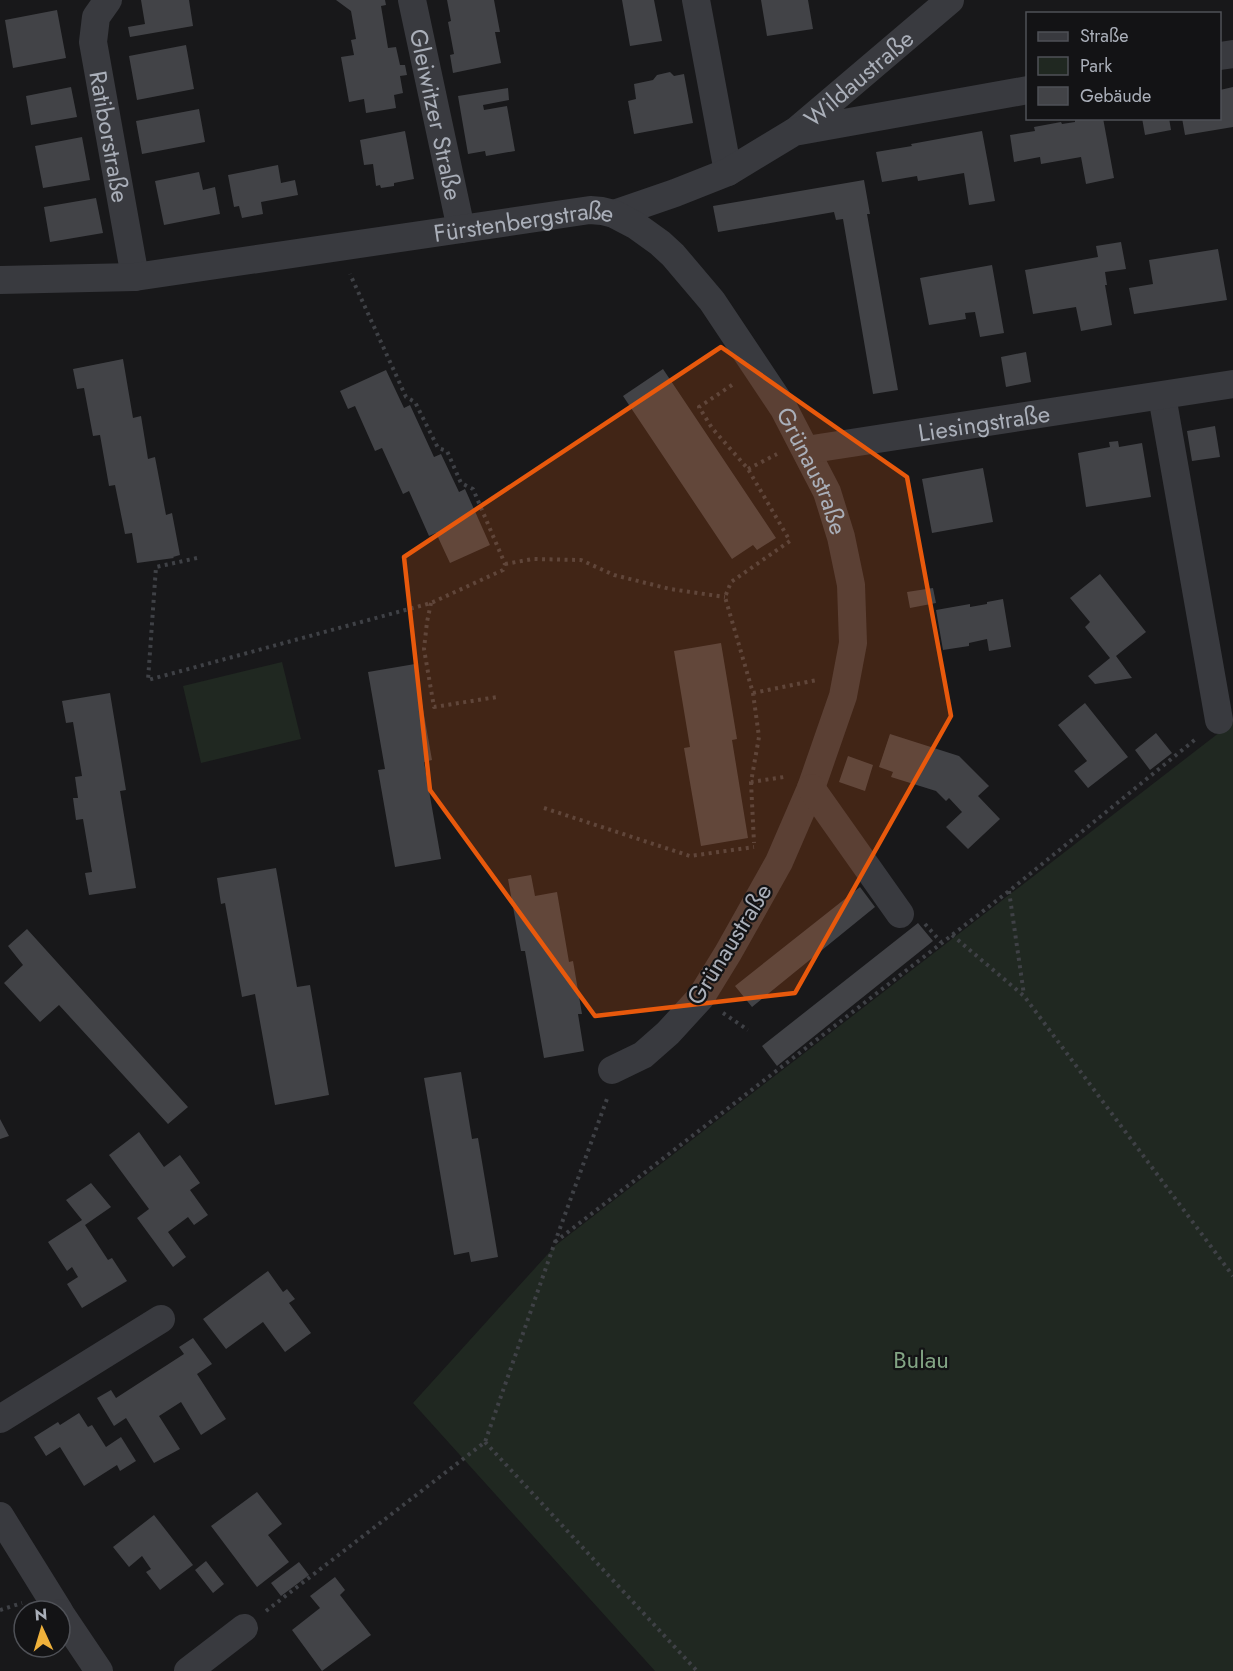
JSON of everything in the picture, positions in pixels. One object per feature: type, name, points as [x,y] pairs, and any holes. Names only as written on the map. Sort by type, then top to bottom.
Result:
[{"type":"street","name":"Ratiborstraße","points":[[108,0],[96,17],[93,42],[135,277]]},
{"type":"street","name":"Gleiwitzer Straße","points":[[412,0],[461,229]]},
{"type":"street","points":[[696,0],[728,172]]},
{"type":"street","name":"Wildaustraße","points":[[794,132],[950,0]]},
{"type":"street","name":"Fürstenbergstraße","points":[[0,280],[135,277],[573,212],[602,211],[614,214],[728,172],[794,132],[1026,90]]},
{"type":"street","name":"Grünaustraße","points":[[612,1070],[643,1055],[668,1033],[700,997],[728,953],[779,862],[814,780],[843,696],[853,643],[852,585],[841,537],[827,492],[784,409],[712,301],[687,271],[660,243],[635,225],[614,214]]},
{"type":"street","name":"Liesingstraße","points":[[806,450],[1233,384]]},
{"type":"street","points":[[1162,396],[1219,720]]},
{"type":"street","points":[[814,780],[900,914]]},
{"type":"street","points":[[0,1419],[161,1319]]},
{"type":"street","points":[[0,1516],[51,1599]]},
{"type":"street","points":[[188,1671],[244,1628]]},
{"type":"street","points":[[72,1631],[99,1671]]},
{"type":"path","points":[[197,558],[156,567],[148,680],[431,603],[503,570],[505,564],[473,489],[461,483],[447,451],[438,448],[415,402],[406,398],[337,247]]},
{"type":"path","points":[[754,847],[751,782],[759,737],[753,693],[725,597],[730,582],[790,541],[748,469],[712,428],[699,407],[758,368]]},
{"type":"path","points":[[505,564],[532,559],[581,560],[614,575],[670,589],[725,597]]},
{"type":"path","points":[[431,603],[424,650],[434,707],[497,697]]},
{"type":"path","points":[[753,693],[847,674]]},
{"type":"path","points":[[555,1242],[1009,891],[1219,720]]},
{"type":"path","points":[[751,782],[814,780]]},
{"type":"path","points":[[544,808],[690,856],[754,847],[763,852]]},
{"type":"path","points":[[1009,891],[1024,996]]},
{"type":"path","points":[[952,935],[1024,996],[1233,1276]]},
{"type":"path","points":[[244,1628],[485,1442],[609,1094],[612,1070]]},
{"type":"path","points":[[485,1442],[697,1671]]},
{"type":"highlighted area","points":[[721,347],[907,477],[951,716],[795,993],[595,1016],[430,790],[404,557]]},
{"type":"green space","points":[[282,662],[301,739],[201,763],[183,686]]},
{"type":"green space","name":"Bulau","points":[[1233,722],[1233,1671],[655,1671],[413,1403],[556,1245]]},
{"type":"building","points":[[141,0],[189,0],[193,26],[130,37],[128,27],[145,24]]},
{"type":"building","points":[[336,0],[385,0],[386,5],[381,6],[388,48],[396,47],[400,65],[405,65],[407,75],[400,76],[403,93],[394,95],[396,108],[366,113],[364,99],[349,102],[341,57],[354,55],[351,40],[356,39],[351,11]]},
{"type":"building","points":[[447,0],[494,0],[500,32],[495,32],[501,63],[453,73],[450,55],[454,54],[448,22],[451,21]]},
{"type":"building","points":[[622,0],[654,0],[662,41],[630,46]]},
{"type":"building","points":[[761,0],[808,0],[813,29],[767,36]]},
{"type":"building","points":[[57,10],[66,58],[13,68],[5,20]]},
{"type":"building","points":[[186,45],[194,89],[137,100],[129,56]]},
{"type":"building","points":[[670,72],[674,76],[684,74],[693,123],[634,134],[628,101],[636,99],[634,84],[653,80],[657,75]]},
{"type":"building","points":[[71,87],[77,117],[31,125],[26,96]]},
{"type":"building","points":[[1233,87],[1233,127],[1185,135],[1182,120],[1221,120],[1221,90]]},
{"type":"building","points":[[508,88],[509,100],[483,105],[484,110],[507,106],[515,151],[486,156],[485,151],[468,154],[458,96]]},
{"type":"building","points":[[199,109],[205,142],[142,154],[136,121]]},
{"type":"building","points":[[1075,120],[1103,120],[1114,178],[1086,184],[1081,157],[1041,164],[1040,157],[1014,162],[1010,135],[1035,131],[1034,127],[1075,122]]},
{"type":"building","points":[[1142,120],[1169,120],[1171,130],[1145,135]]},
{"type":"building","points":[[405,131],[414,179],[394,183],[394,186],[381,188],[380,185],[376,186],[373,164],[364,165],[360,140]]},
{"type":"building","points":[[982,131],[995,201],[969,205],[964,173],[918,181],[917,176],[882,182],[876,152]]},
{"type":"building","points":[[82,137],[90,180],[43,188],[35,146]]},
{"type":"building","points":[[278,165],[281,183],[295,180],[298,195],[261,202],[263,214],[242,218],[239,206],[234,207],[228,175]]},
{"type":"building","points":[[199,172],[203,190],[215,187],[220,214],[164,225],[155,181]]},
{"type":"building","points":[[864,180],[870,214],[867,214],[898,390],[873,394],[843,219],[836,220],[834,212],[718,232],[713,206]]},
{"type":"building","points":[[96,198],[103,233],[50,242],[44,207]]},
{"type":"building","points":[[1121,242],[1126,269],[1105,272],[1112,325],[1081,331],[1076,307],[1033,314],[1025,270],[1098,257],[1096,246]]},
{"type":"building","points":[[1218,249],[1227,300],[1134,314],[1129,288],[1153,284],[1149,260]]},
{"type":"building","points":[[992,265],[1004,333],[980,337],[975,312],[965,313],[966,319],[929,325],[920,278]]},
{"type":"building","points":[[1026,352],[1031,382],[1006,387],[1001,357]]},
{"type":"building","points":[[123,359],[133,418],[141,416],[148,459],[155,457],[166,515],[172,513],[180,555],[174,558],[137,563],[132,533],[125,534],[115,485],[109,486],[100,435],[93,436],[84,388],[77,389],[73,369]]},
{"type":"building","points":[[663,369],[776,538],[757,550],[753,545],[732,559],[623,396]]},
{"type":"building","points":[[386,370],[404,408],[410,405],[434,457],[441,454],[459,492],[465,489],[490,545],[450,563],[436,533],[429,536],[409,491],[403,494],[382,448],[375,451],[355,406],[348,409],[340,391]]},
{"type":"building","points":[[1215,426],[1220,457],[1192,461],[1187,431]]},
{"type":"building","points":[[1118,441],[1119,447],[1142,443],[1151,497],[1086,507],[1078,453],[1110,447],[1109,442]]},
{"type":"building","points":[[983,468],[993,522],[932,533],[922,479]]},
{"type":"building","points":[[1100,574],[1146,632],[1116,656],[1132,678],[1095,684],[1088,676],[1110,658],[1085,627],[1090,622],[1070,598]]},
{"type":"building","points":[[933,588],[936,603],[910,608],[907,592]]},
{"type":"building","points":[[1003,599],[1011,647],[989,651],[987,639],[969,643],[969,646],[943,650],[936,610],[970,604],[970,607]]},
{"type":"building","points":[[721,643],[737,739],[732,740],[748,838],[701,846],[684,748],[690,747],[674,651]]},
{"type":"building","points":[[415,664],[432,760],[424,762],[441,859],[395,867],[378,770],[385,769],[368,672]]},
{"type":"building","points":[[110,693],[126,790],[120,791],[136,888],[89,895],[85,873],[92,872],[83,819],[76,820],[73,798],[78,798],[75,777],[82,776],[73,722],[66,723],[62,701]]},
{"type":"building","points":[[1085,703],[1128,757],[1088,788],[1074,771],[1087,761],[1058,725]]},
{"type":"building","points":[[1156,733],[1172,753],[1150,770],[1135,750]]},
{"type":"building","points":[[890,734],[959,756],[989,786],[978,796],[1000,819],[968,849],[946,827],[962,812],[949,798],[946,801],[936,791],[891,777],[893,772],[879,767]]},
{"type":"building","points":[[848,756],[873,765],[865,791],[839,782]]},
{"type":"building","points":[[276,868],[297,987],[310,985],[329,1095],[275,1105],[255,994],[242,997],[225,903],[221,904],[217,878]]},
{"type":"building","points":[[531,875],[535,896],[557,892],[569,962],[573,961],[582,1014],[578,1014],[584,1051],[544,1058],[525,951],[521,951],[508,879]]},
{"type":"building","points":[[860,887],[875,907],[752,1007],[735,986]]},
{"type":"building","points":[[918,923],[933,941],[777,1066],[762,1046]]},
{"type":"building","points":[[27,929],[188,1107],[168,1124],[59,1005],[40,1022],[4,983],[23,965],[8,946]]},
{"type":"building","points":[[461,1072],[472,1139],[478,1138],[498,1257],[471,1262],[469,1252],[454,1255],[424,1078]]},
{"type":"building","points":[[0,1119],[9,1136],[0,1139]]},
{"type":"building","points":[[139,1132],[164,1167],[180,1155],[200,1183],[190,1190],[208,1215],[194,1225],[188,1217],[168,1232],[186,1257],[173,1267],[137,1218],[149,1209],[109,1155]]},
{"type":"building","points":[[91,1183],[111,1207],[85,1225],[108,1260],[112,1258],[127,1281],[82,1308],[67,1284],[78,1277],[72,1267],[67,1271],[48,1242],[82,1220],[66,1200]]},
{"type":"building","points":[[268,1271],[283,1292],[287,1289],[295,1299],[289,1303],[311,1333],[285,1352],[263,1322],[226,1349],[203,1319]]},
{"type":"building","points":[[193,1338],[212,1364],[197,1374],[226,1419],[201,1435],[181,1402],[159,1416],[180,1449],[154,1463],[126,1418],[114,1426],[97,1398],[111,1390],[116,1398],[184,1354],[179,1347]]},
{"type":"building","points":[[79,1413],[88,1427],[92,1425],[106,1447],[121,1437],[136,1461],[120,1471],[117,1465],[84,1486],[60,1447],[46,1456],[34,1437],[58,1422],[60,1425]]},
{"type":"building","points":[[257,1492],[282,1524],[268,1535],[289,1562],[257,1587],[211,1526]]},
{"type":"building","points":[[154,1515],[193,1565],[160,1590],[146,1572],[151,1569],[142,1556],[129,1567],[113,1547]]},
{"type":"building","points":[[206,1561],[224,1584],[213,1593],[195,1570]]},
{"type":"building","points":[[299,1562],[309,1575],[281,1596],[271,1583]]},
{"type":"building","points":[[335,1577],[345,1590],[340,1595],[371,1635],[322,1671],[292,1630],[320,1608],[310,1596]]}]
